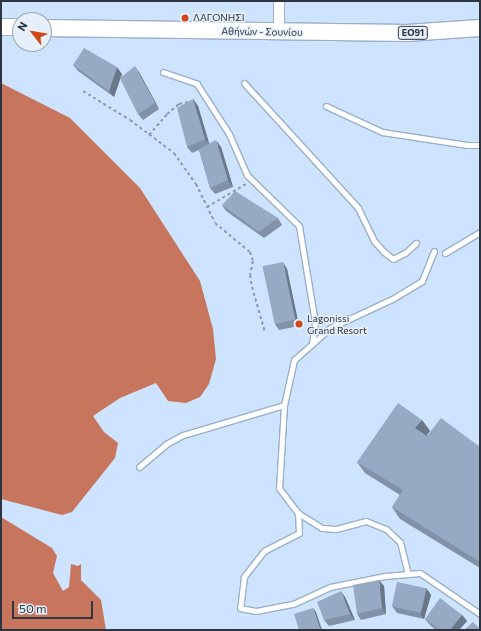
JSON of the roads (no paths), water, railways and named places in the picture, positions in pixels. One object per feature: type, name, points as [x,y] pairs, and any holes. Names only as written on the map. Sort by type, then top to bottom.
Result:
[{"type":"main road","points":[[1,27],[12,27]]},
{"type":"main road","name":"Αθήνών - Σουνίου","points":[[52,28],[278,33],[407,33],[480,28]]},
{"type":"street","points":[[278,33],[279,1]]},
{"type":"lane","points":[[163,72],[196,84],[229,134],[252,180],[299,226],[315,323],[312,344]]},
{"type":"lane","points":[[244,83],[358,208],[374,241],[384,252],[393,258],[405,253],[416,243]]},
{"type":"lane","points":[[326,106],[382,132],[467,145],[480,145]]},
{"type":"lane","points":[[445,253],[480,232]]},
{"type":"lane","points":[[408,574],[400,542],[386,529],[366,522],[336,529],[322,528],[298,513],[279,488],[284,405],[294,360],[330,328],[392,299],[422,281],[434,251]]},
{"type":"lane","points":[[140,466],[166,444],[183,435],[284,405]]},
{"type":"lane","points":[[298,513],[298,533],[264,551],[244,577],[240,608],[256,611],[293,604],[330,588],[420,573],[480,614]]},
{"type":"place","name":"ΛΑΓΟΝΗΣΙ","points":[[185,18]]},
{"type":"place","name":"Lagonissi Grand Resort","points":[[299,324]]}]
